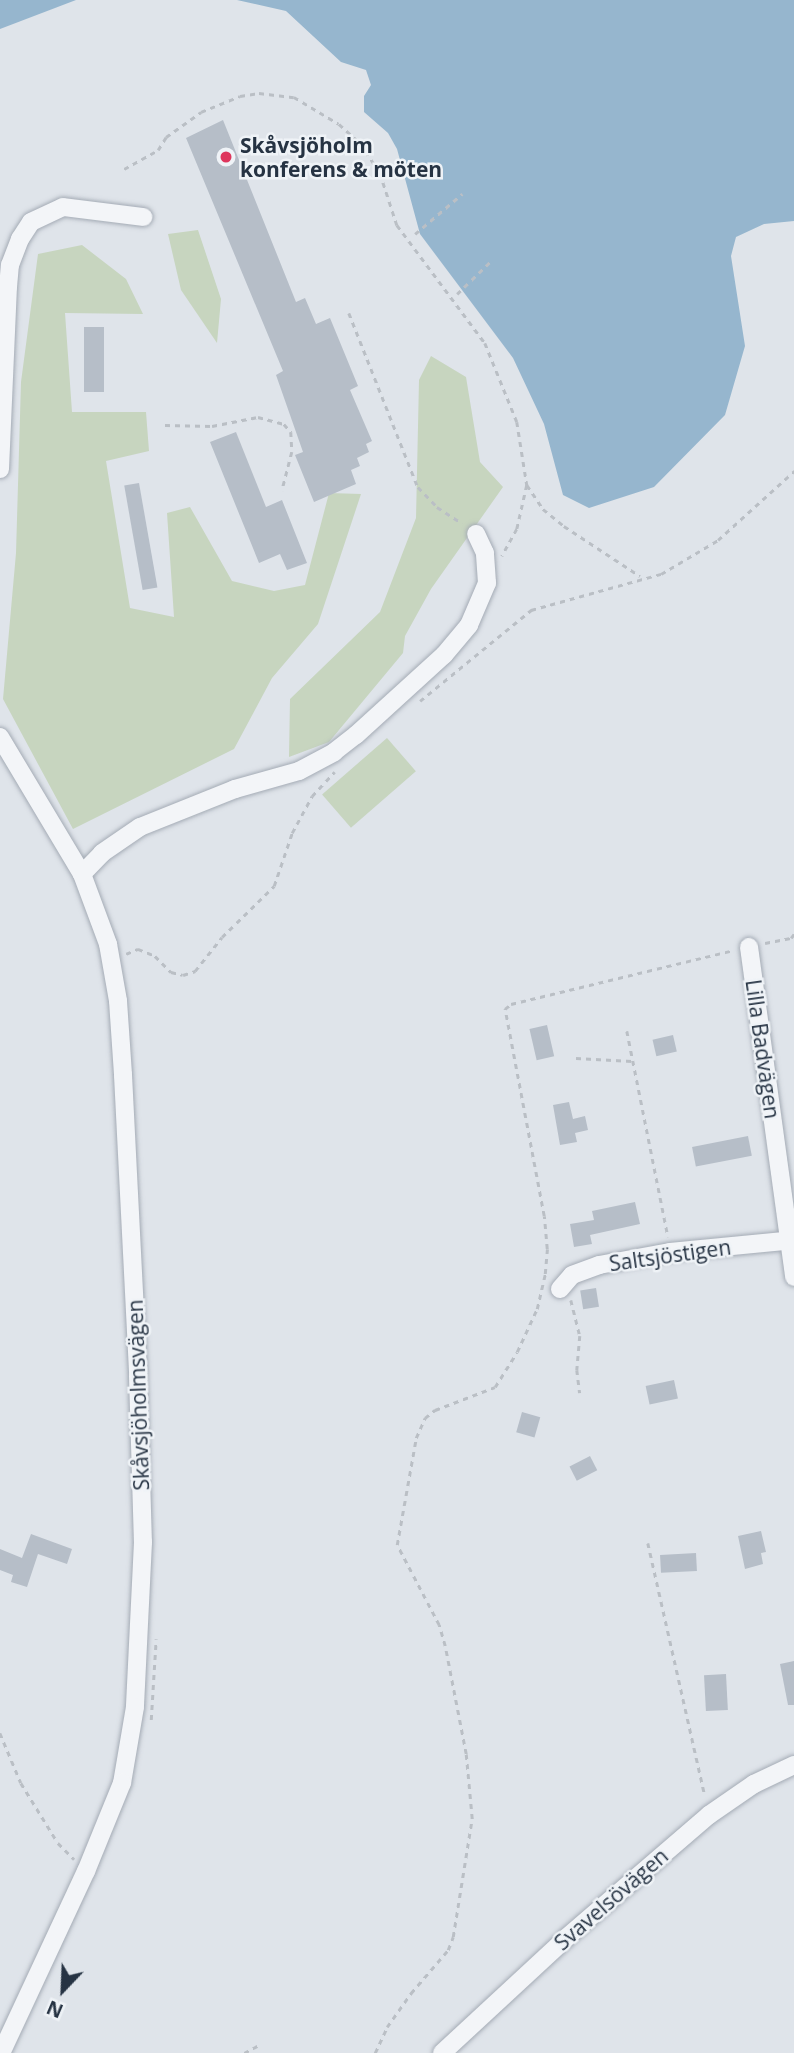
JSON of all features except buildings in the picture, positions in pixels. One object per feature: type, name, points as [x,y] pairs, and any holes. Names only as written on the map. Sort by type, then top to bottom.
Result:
[{"type":"street","points":[[0,469],[8,287],[10,265],[20,239],[31,222],[63,207],[143,217]]},
{"type":"street","points":[[82,874],[103,853],[140,827],[235,789],[299,771],[334,752],[356,735],[444,654],[469,625],[487,583],[485,553],[476,534]]},
{"type":"street","name":"Skåvsjöholmsvägen","points":[[0,737],[82,874],[107,944],[118,1001],[138,1376],[143,1542],[135,1707],[122,1783],[86,1871],[1,2053]]},
{"type":"street","name":"Lilla Badvägen","points":[[749,947],[792,1240],[794,1277]]},
{"type":"street","name":"Saltsjöstigen","points":[[563,1286],[589,1268],[670,1252],[792,1240]]},
{"type":"street","name":"Svavelsövägen","points":[[442,2053],[536,1965],[709,1815],[754,1784],[794,1765]]},
{"type":"path","points":[[124,169],[158,150],[166,137],[201,112],[240,96],[259,93],[294,97],[340,124],[372,157],[397,225],[485,343],[517,422],[527,485],[517,529],[500,559]]},
{"type":"path","points":[[415,234],[462,194]]},
{"type":"path","points":[[457,294],[492,260]]},
{"type":"path","points":[[349,313],[418,487],[437,507],[476,534]]},
{"type":"path","points":[[165,425],[212,426],[258,417],[284,424],[290,432],[292,452],[282,491]]},
{"type":"path","points":[[412,706],[531,610],[661,574],[718,540],[794,471]]},
{"type":"path","points":[[527,485],[543,509],[564,526],[643,577]]},
{"type":"path","points":[[120,965],[126,954],[138,949],[155,956],[171,972],[183,975],[195,971],[222,937],[274,886],[292,833],[312,796],[336,770]]},
{"type":"path","points":[[375,2053],[387,2027],[451,1944],[468,1861],[472,1819],[466,1754],[445,1646],[439,1625],[397,1545],[416,1438],[425,1418],[435,1410],[495,1387],[517,1352],[537,1309],[545,1274],[547,1249],[544,1216],[505,1009],[511,1004],[791,938],[794,934]]},
{"type":"path","points":[[627,1031],[649,1129],[670,1252]]},
{"type":"path","points":[[576,1058],[633,1061]]},
{"type":"path","points":[[563,1286],[578,1320],[577,1370],[580,1393]]},
{"type":"path","points":[[648,1543],[709,1815]]},
{"type":"path","points":[[149,1729],[154,1708],[156,1630]]},
{"type":"path","points":[[0,1733],[21,1783],[58,1843],[86,1871]]},
{"type":"path","points":[[244,2053],[257,2046]]},
{"type":"green space","points":[[198,230],[221,299],[217,343],[181,290],[168,234]]},
{"type":"green space","points":[[82,245],[126,279],[143,314],[65,313],[72,412],[146,412],[149,451],[106,461],[130,608],[174,617],[167,513],[190,507],[232,581],[274,591],[305,585],[329,493],[361,494],[318,624],[272,678],[234,749],[73,829],[3,699],[16,553],[21,382],[38,254]]},
{"type":"green space","points":[[431,356],[466,377],[480,462],[503,487],[431,589],[405,636],[403,653],[329,742],[289,757],[290,699],[380,612],[416,518],[419,380]]},
{"type":"green space","points":[[387,738],[416,771],[351,828],[322,794]]},
{"type":"water","points":[[0,0],[76,0],[0,29]]},
{"type":"water","points":[[237,0],[794,0],[794,221],[764,224],[736,237],[731,256],[745,346],[725,415],[654,487],[589,508],[563,495],[544,424],[513,358],[420,234],[397,149],[388,133],[364,112],[364,96],[371,85],[366,70],[341,62],[286,11]]},
{"type":"place","name":"Skåvsjöholm konferens & möten","points":[[226,157]]}]
